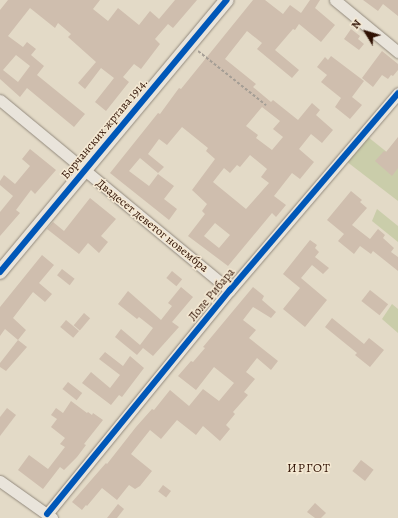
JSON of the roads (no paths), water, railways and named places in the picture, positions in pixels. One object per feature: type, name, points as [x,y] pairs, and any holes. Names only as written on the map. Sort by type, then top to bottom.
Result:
[{"type":"street","name":"Борчанских жртава 1914.","points":[[0,272],[227,0]]},
{"type":"street","points":[[335,0],[398,52]]},
{"type":"street","name":"Лоле Рибара","points":[[50,516],[230,290],[398,92]]},
{"type":"street","name":"Двадесет деветог новембра","points":[[0,100],[84,171],[230,290]]},
{"type":"street","points":[[0,481],[50,516]]},
{"type":"district","name":"ИРГОТ","points":[[309,468]]}]
